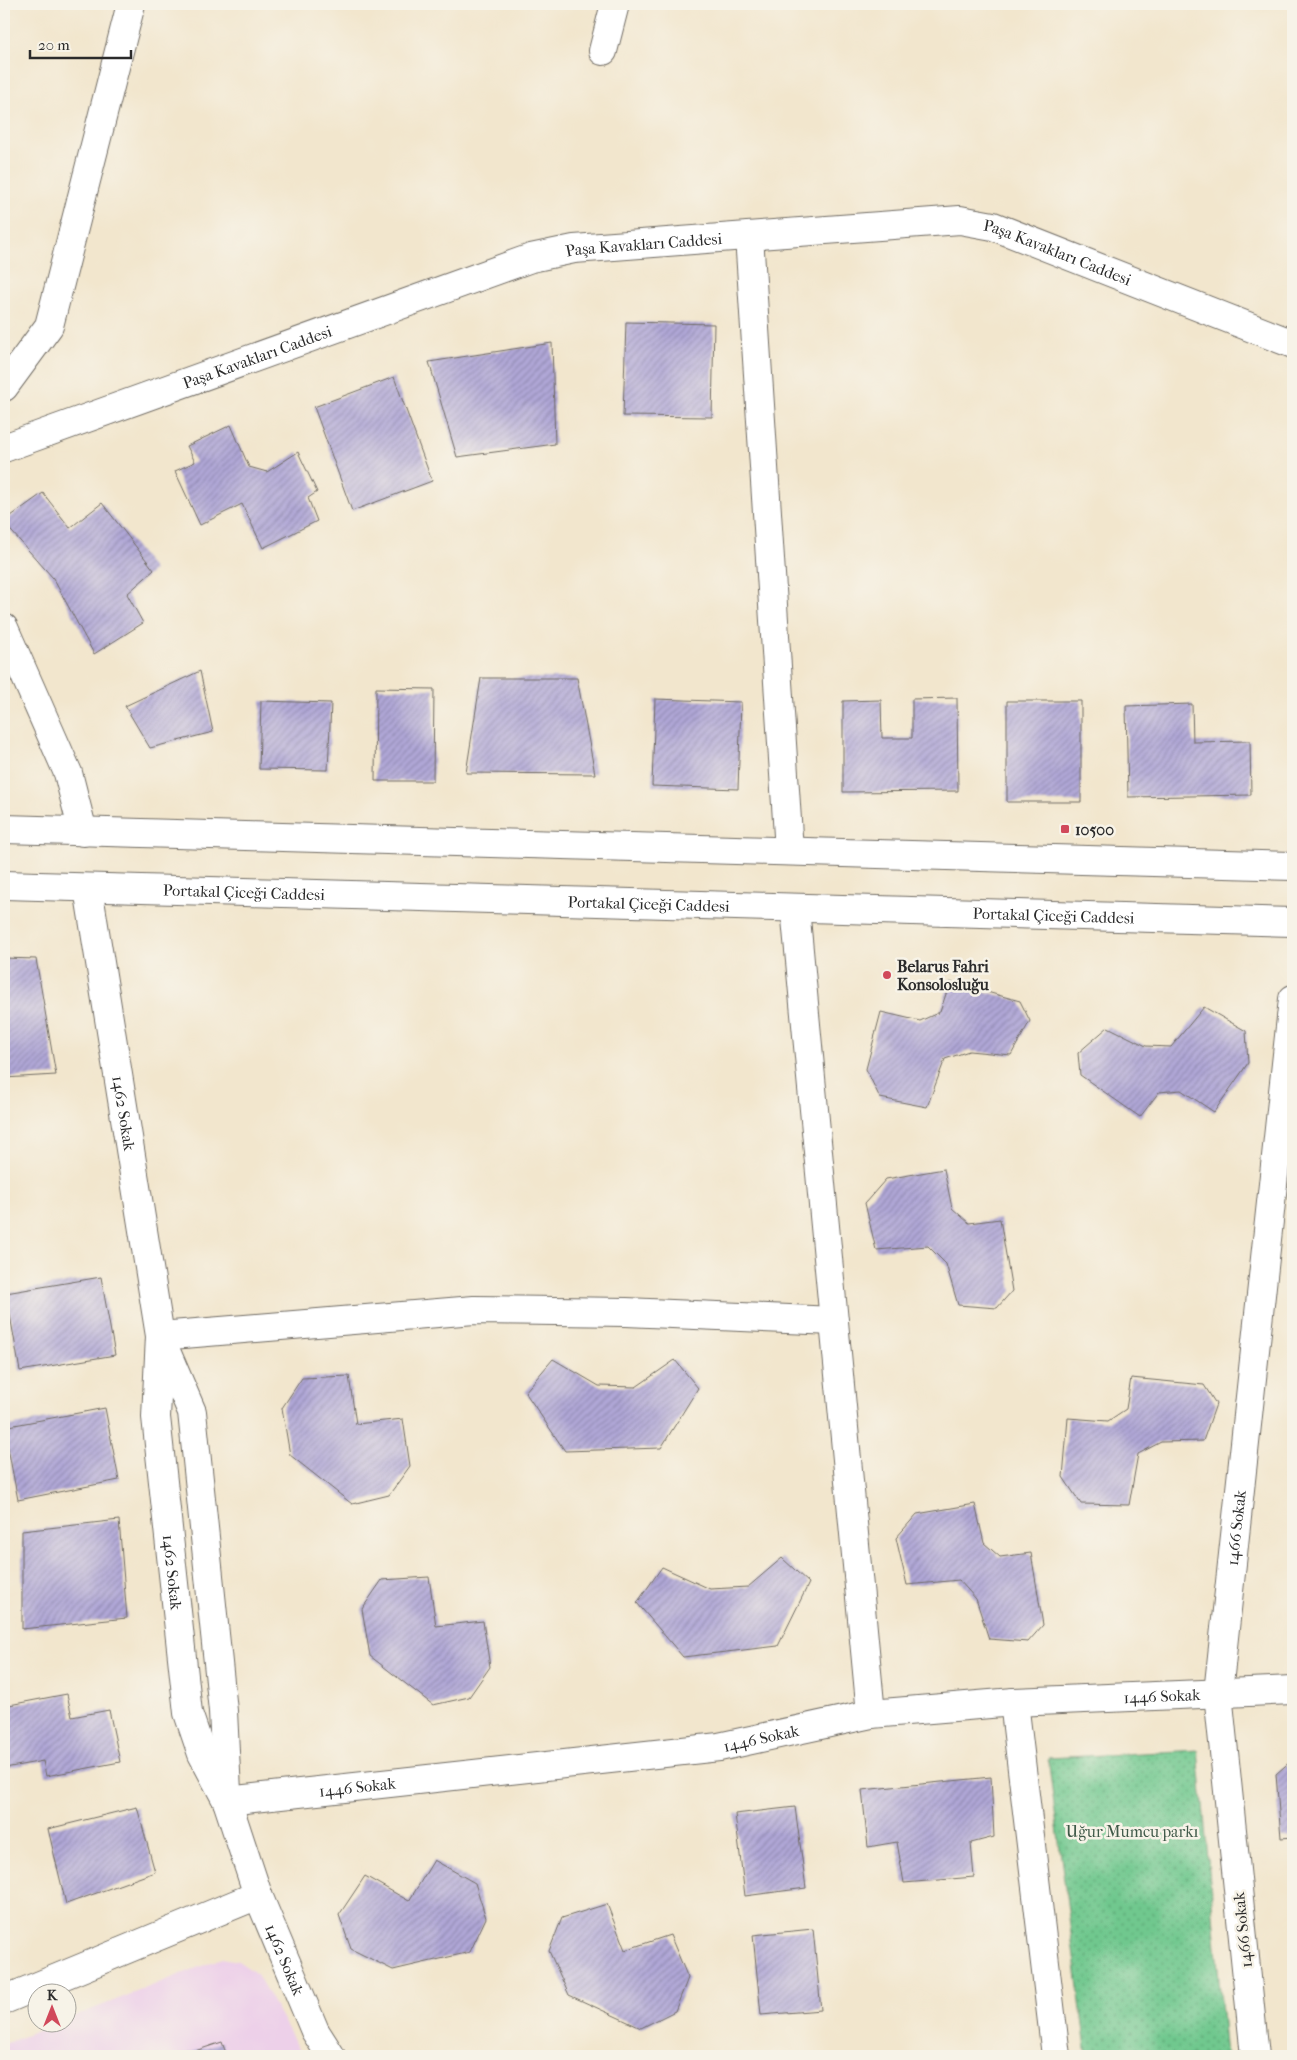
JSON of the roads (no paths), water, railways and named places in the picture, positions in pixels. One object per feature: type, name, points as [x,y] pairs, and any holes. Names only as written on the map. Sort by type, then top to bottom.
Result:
[{"type":"street","points":[[4,387],[49,326],[131,4]]},
{"type":"street","points":[[603,51],[615,4]]},
{"type":"street","name":"Paşa Kavakları Caddesi","points":[[4,448],[531,258],[574,249],[960,220],[993,226],[1293,344]]},
{"type":"street","points":[[749,236],[789,851]]},
{"type":"street","points":[[4,628],[68,773],[83,832]]},
{"type":"street","points":[[4,829],[1293,866]]},
{"type":"street","name":"Portakal Çiceği Caddesi","points":[[4,885],[1293,922]]},
{"type":"street","name":"1462 Sokak","points":[[88,888],[160,1336],[156,1417],[188,1713],[202,1754],[227,1801],[258,1895],[315,2031],[331,2056]]},
{"type":"street","points":[[795,908],[872,1714]]},
{"type":"street","name":"1466 Sokak","points":[[1255,2056],[1218,1693],[1293,999]]},
{"type":"street","points":[[160,1336],[474,1310],[626,1312],[834,1321]]},
{"type":"street","name":"1462 Sokak","points":[[160,1336],[192,1412],[223,1711],[227,1801]]},
{"type":"street","name":"1446 Sokak","points":[[227,1801],[719,1747],[872,1714],[1014,1702],[1293,1690]]},
{"type":"street","points":[[1014,1702],[1056,2056]]},
{"type":"street","points":[[4,2000],[258,1895]]},
{"type":"place","name":"10500","points":[[1065,829]]},
{"type":"place","name":"Belarus Fahri Konsolosluğu","points":[[887,975]]},
{"type":"park label","name":"Uğur Mumcu parkı","points":[[1132,1831]]}]
